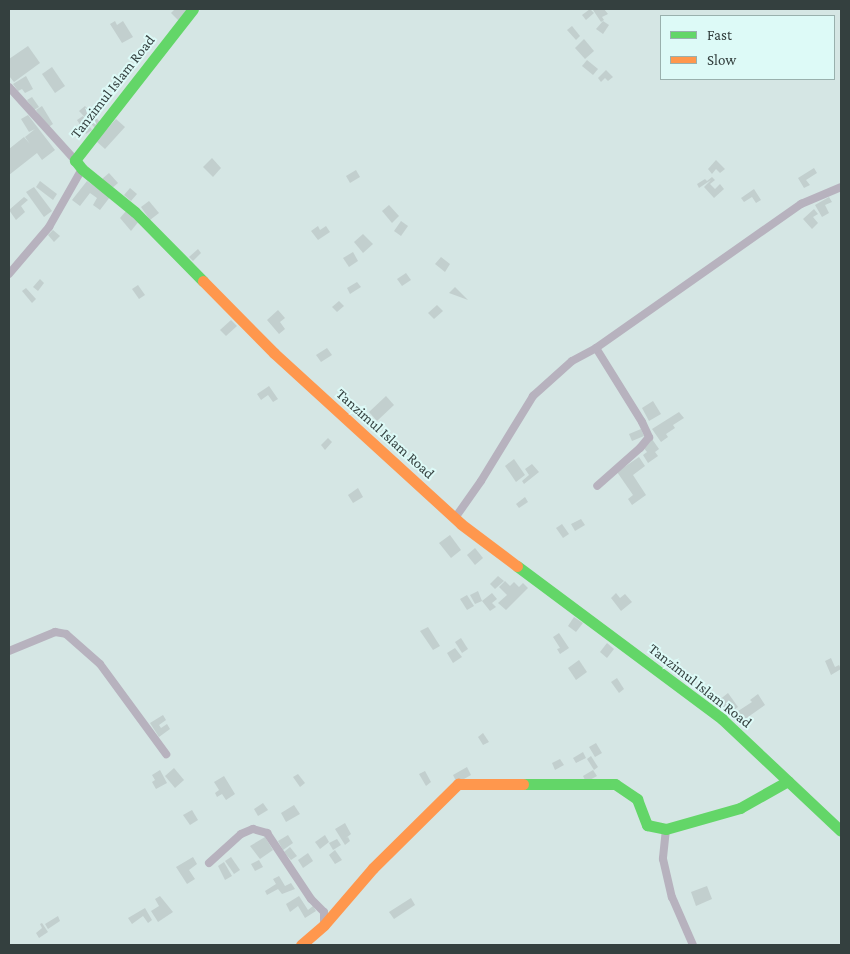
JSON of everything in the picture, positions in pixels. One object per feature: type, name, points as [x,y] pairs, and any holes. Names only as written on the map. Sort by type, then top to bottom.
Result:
[{"type":"street","name":"Tanzimul Islam Road","points":[[193,9],[78,165],[135,212],[274,353],[455,518],[722,719],[841,831]]},
{"type":"street","points":[[9,87],[78,165],[48,227],[9,274]]},
{"type":"street","points":[[455,518],[481,481],[533,396],[572,361],[596,348],[801,204],[841,187]]},
{"type":"street","points":[[596,348],[642,422],[649,437],[597,486]]},
{"type":"street","points":[[9,651],[55,632],[66,634],[100,664],[166,754]]},
{"type":"street","points":[[301,945],[324,925],[373,868],[458,784],[615,784],[637,799],[647,825],[666,829],[740,808],[788,781]]},
{"type":"street","points":[[209,863],[241,834],[253,829],[267,832],[311,899],[324,912],[324,925]]},
{"type":"street","points":[[666,829],[663,859],[672,897],[692,945]]},
{"type":"building","points":[[175,9],[186,9],[189,11],[179,21],[171,13]]},
{"type":"building","points":[[590,9],[594,13],[586,20],[582,15]]},
{"type":"building","points":[[604,9],[608,14],[602,17],[604,20],[601,22],[593,10]]},
{"type":"building","points":[[115,21],[117,25],[123,21],[133,37],[122,43],[110,24]]},
{"type":"building","points":[[603,21],[609,25],[603,34],[596,29]]},
{"type":"building","points":[[572,26],[580,36],[576,40],[567,30]]},
{"type":"building","points":[[584,39],[594,51],[585,59],[575,48]]},
{"type":"building","points":[[28,46],[40,63],[14,82],[9,76],[9,59]]},
{"type":"building","points":[[587,60],[598,69],[593,75],[582,66]]},
{"type":"building","points":[[52,67],[65,86],[55,93],[42,74]]},
{"type":"building","points":[[606,70],[613,77],[608,81],[605,78],[601,82],[598,78]]},
{"type":"building","points":[[26,76],[33,89],[25,93],[22,89],[18,91],[13,84]]},
{"type":"building","points":[[32,97],[39,107],[34,110],[27,100]]},
{"type":"building","points":[[42,106],[53,124],[47,128],[36,110]]},
{"type":"building","points":[[85,106],[100,122],[95,128],[79,111]]},
{"type":"building","points":[[28,115],[55,150],[42,160],[37,153],[9,175],[9,149],[24,137],[30,144],[25,137],[35,129],[29,132],[21,119]]},
{"type":"building","points":[[83,116],[92,130],[86,134],[77,120]]},
{"type":"building","points":[[116,119],[125,127],[105,149],[96,141]]},
{"type":"building","points":[[212,158],[221,168],[213,177],[203,167]]},
{"type":"building","points":[[716,160],[725,169],[720,173],[716,169],[712,174],[708,169]]},
{"type":"building","points":[[814,168],[817,173],[806,180],[810,185],[804,188],[798,178]]},
{"type":"building","points":[[356,170],[360,177],[350,183],[346,176]]},
{"type":"building","points":[[109,173],[118,183],[111,189],[102,179]]},
{"type":"building","points":[[712,177],[715,180],[710,184],[715,189],[720,184],[724,189],[714,198],[704,187],[711,180],[699,188],[697,184],[705,179],[707,181]]},
{"type":"building","points":[[40,181],[57,194],[53,200],[36,187]]},
{"type":"building","points":[[87,181],[110,197],[100,210],[93,205],[97,198],[90,193],[80,206],[72,200]]},
{"type":"building","points":[[34,187],[52,211],[44,217],[26,192]]},
{"type":"building","points":[[130,188],[137,194],[131,201],[124,195]]},
{"type":"building","points":[[754,189],[761,200],[756,203],[752,197],[744,202],[741,198]]},
{"type":"building","points":[[24,197],[28,200],[21,206],[25,212],[16,220],[9,210]]},
{"type":"building","points":[[829,197],[832,202],[825,205],[829,213],[822,217],[815,205]]},
{"type":"building","points":[[149,201],[159,213],[150,220],[141,207]]},
{"type":"building","points":[[389,205],[399,216],[392,223],[382,211]]},
{"type":"building","points":[[814,209],[818,214],[813,217],[818,223],[812,229],[803,219]]},
{"type":"building","points":[[126,211],[139,221],[131,231],[120,218]]},
{"type":"building","points":[[401,221],[408,226],[401,236],[394,231]]},
{"type":"building","points":[[318,226],[320,230],[326,226],[330,232],[318,240],[311,231]]},
{"type":"building","points":[[53,230],[60,236],[54,242],[48,235]]},
{"type":"building","points":[[363,234],[373,244],[363,253],[354,242]]},
{"type":"building","points":[[198,249],[201,253],[193,261],[189,257]]},
{"type":"building","points":[[353,252],[358,261],[349,267],[343,258]]},
{"type":"building","points":[[441,257],[450,264],[445,272],[435,264]]},
{"type":"building","points":[[406,273],[411,280],[402,286],[397,279]]},
{"type":"building","points":[[40,279],[44,283],[38,291],[33,287]]},
{"type":"building","points":[[357,282],[361,287],[350,294],[347,288]]},
{"type":"building","points":[[138,285],[145,295],[139,299],[132,289]]},
{"type":"building","points":[[455,287],[468,300],[449,293]]},
{"type":"building","points":[[26,288],[36,299],[32,303],[22,291]]},
{"type":"building","points":[[339,301],[344,306],[337,312],[332,307]]},
{"type":"building","points":[[437,305],[443,311],[434,319],[428,313]]},
{"type":"building","points":[[278,310],[285,318],[280,322],[285,329],[279,334],[267,320]]},
{"type":"building","points":[[231,320],[237,326],[226,336],[220,330]]},
{"type":"building","points":[[327,348],[332,355],[321,362],[316,355]]},
{"type":"building","points":[[269,386],[278,399],[273,402],[268,395],[261,400],[257,394]]},
{"type":"building","points":[[386,396],[394,405],[377,421],[369,412]]},
{"type":"building","points":[[653,401],[661,414],[649,421],[642,408]]},
{"type":"building","points":[[679,412],[684,418],[673,425],[675,428],[666,434],[668,437],[661,442],[652,429]]},
{"type":"building","points":[[641,429],[644,436],[632,441],[629,434]]},
{"type":"building","points":[[328,438],[332,442],[325,450],[321,445]]},
{"type":"building","points":[[652,439],[659,449],[655,452],[658,456],[648,463],[643,455],[647,452],[642,446]]},
{"type":"building","points":[[639,457],[645,466],[633,475],[646,495],[632,505],[628,499],[633,495],[617,472]]},
{"type":"building","points":[[514,459],[525,475],[516,482],[505,466]]},
{"type":"building","points":[[532,464],[539,472],[524,484],[522,481],[529,475],[525,469]]},
{"type":"building","points":[[358,488],[363,497],[353,503],[348,495]]},
{"type":"building","points":[[525,497],[528,502],[519,508],[516,504]]},
{"type":"building","points":[[581,519],[585,525],[575,531],[571,524]]},
{"type":"building","points":[[562,524],[569,534],[563,538],[556,528]]},
{"type":"building","points":[[450,535],[461,550],[451,558],[439,543]]},
{"type":"building","points":[[475,548],[483,558],[475,565],[467,555]]},
{"type":"building","points":[[498,576],[504,581],[495,589],[490,584]]},
{"type":"building","points":[[505,581],[510,586],[514,582],[519,587],[523,583],[528,588],[506,610],[498,603],[507,595],[499,587]]},
{"type":"building","points":[[478,591],[482,601],[475,604],[470,595]]},
{"type":"building","points":[[492,593],[497,599],[492,603],[496,607],[490,611],[482,601]]},
{"type":"building","points":[[616,593],[620,598],[625,594],[632,602],[621,611],[611,598]]},
{"type":"building","points":[[467,595],[474,606],[467,610],[460,599]]},
{"type":"building","points":[[574,617],[583,623],[576,632],[568,626]]},
{"type":"building","points":[[428,627],[440,646],[433,650],[420,631]]},
{"type":"building","points":[[559,633],[569,648],[560,654],[557,649],[560,648],[553,637]]},
{"type":"building","points":[[461,638],[468,649],[462,653],[455,642]]},
{"type":"building","points":[[607,643],[614,649],[607,658],[600,652]]},
{"type":"building","points":[[455,648],[462,657],[453,663],[447,653]]},
{"type":"building","points":[[831,658],[835,667],[839,665],[841,669],[831,675],[825,661]]},
{"type":"building","points":[[579,660],[587,672],[576,680],[568,668]]},
{"type":"building","points":[[617,678],[624,689],[619,693],[611,682]]},
{"type":"building","points":[[728,693],[738,707],[728,714],[718,701]]},
{"type":"building","points":[[758,694],[765,705],[738,724],[732,715],[752,702],[750,700]]},
{"type":"building","points":[[163,715],[166,720],[159,725],[161,728],[167,724],[170,729],[159,737],[150,723]]},
{"type":"building","points":[[483,733],[489,742],[483,745],[478,737]]},
{"type":"building","points":[[596,743],[602,753],[595,757],[589,747]]},
{"type":"building","points":[[583,752],[586,758],[576,763],[573,758]]},
{"type":"building","points":[[591,756],[598,767],[594,770],[587,759]]},
{"type":"building","points":[[560,759],[564,765],[555,770],[552,763]]},
{"type":"building","points":[[467,767],[471,775],[457,783],[453,775]]},
{"type":"building","points":[[174,768],[184,780],[175,788],[165,776]]},
{"type":"building","points":[[160,770],[167,783],[156,789],[152,782],[155,780],[152,775]]},
{"type":"building","points":[[593,770],[597,776],[586,782],[583,776]]},
{"type":"building","points":[[425,771],[431,782],[426,786],[419,774]]},
{"type":"building","points":[[298,774],[305,783],[300,787],[293,777]]},
{"type":"building","points":[[224,776],[235,794],[226,800],[222,794],[217,797],[215,793],[219,790],[214,782]]},
{"type":"building","points":[[263,803],[268,810],[258,816],[254,809]]},
{"type":"building","points":[[294,805],[300,814],[286,822],[281,813]]},
{"type":"building","points":[[192,810],[198,820],[190,825],[183,815]]},
{"type":"building","points":[[345,823],[351,834],[346,838],[348,837],[350,841],[345,845],[335,829]]},
{"type":"building","points":[[288,835],[293,843],[283,850],[278,841]]},
{"type":"building","points":[[325,835],[329,842],[320,849],[315,842]]},
{"type":"building","points":[[265,837],[273,850],[260,859],[250,846]]},
{"type":"building","points":[[337,839],[341,845],[333,850],[329,843]]},
{"type":"building","points":[[290,847],[297,856],[291,860],[284,852]]},
{"type":"building","points":[[335,850],[342,860],[335,864],[329,855]]},
{"type":"building","points":[[308,853],[313,861],[303,868],[298,860]]},
{"type":"building","points":[[193,857],[197,864],[189,870],[195,879],[187,884],[176,867]]},
{"type":"building","points":[[231,857],[240,870],[234,874],[225,861]]},
{"type":"building","points":[[259,860],[263,867],[255,871],[251,864]]},
{"type":"building","points":[[224,862],[232,876],[225,880],[218,866]]},
{"type":"building","points":[[279,876],[285,886],[291,883],[295,889],[282,894],[278,889],[267,895],[265,891],[276,884],[273,879]]},
{"type":"building","points":[[707,886],[712,899],[696,906],[691,892]]},
{"type":"building","points":[[160,896],[173,912],[158,922],[151,911],[159,906],[155,899]]},
{"type":"building","points":[[299,896],[308,910],[313,906],[316,911],[305,918],[298,906],[290,912],[286,904]]},
{"type":"building","points":[[411,898],[415,905],[394,919],[389,912]]},
{"type":"building","points":[[145,908],[152,920],[148,923],[143,916],[132,924],[128,918]]},
{"type":"building","points":[[58,916],[60,921],[48,929],[45,924]]},
{"type":"building","points":[[42,923],[48,932],[39,938],[36,933],[42,928],[40,924]]},
{"type":"traffic: fast","points":[[193,9],[75,160],[82,169],[135,212],[203,281]]},
{"type":"traffic: fast","points":[[517,566],[722,719],[841,831]]},
{"type":"traffic: fast","points":[[523,784],[615,784],[637,799],[647,825],[666,829],[740,808],[788,781]]},
{"type":"traffic: slow","points":[[203,281],[274,353],[461,524],[517,566]]},
{"type":"traffic: slow","points":[[301,945],[324,925],[373,868],[458,784],[523,784]]}]
